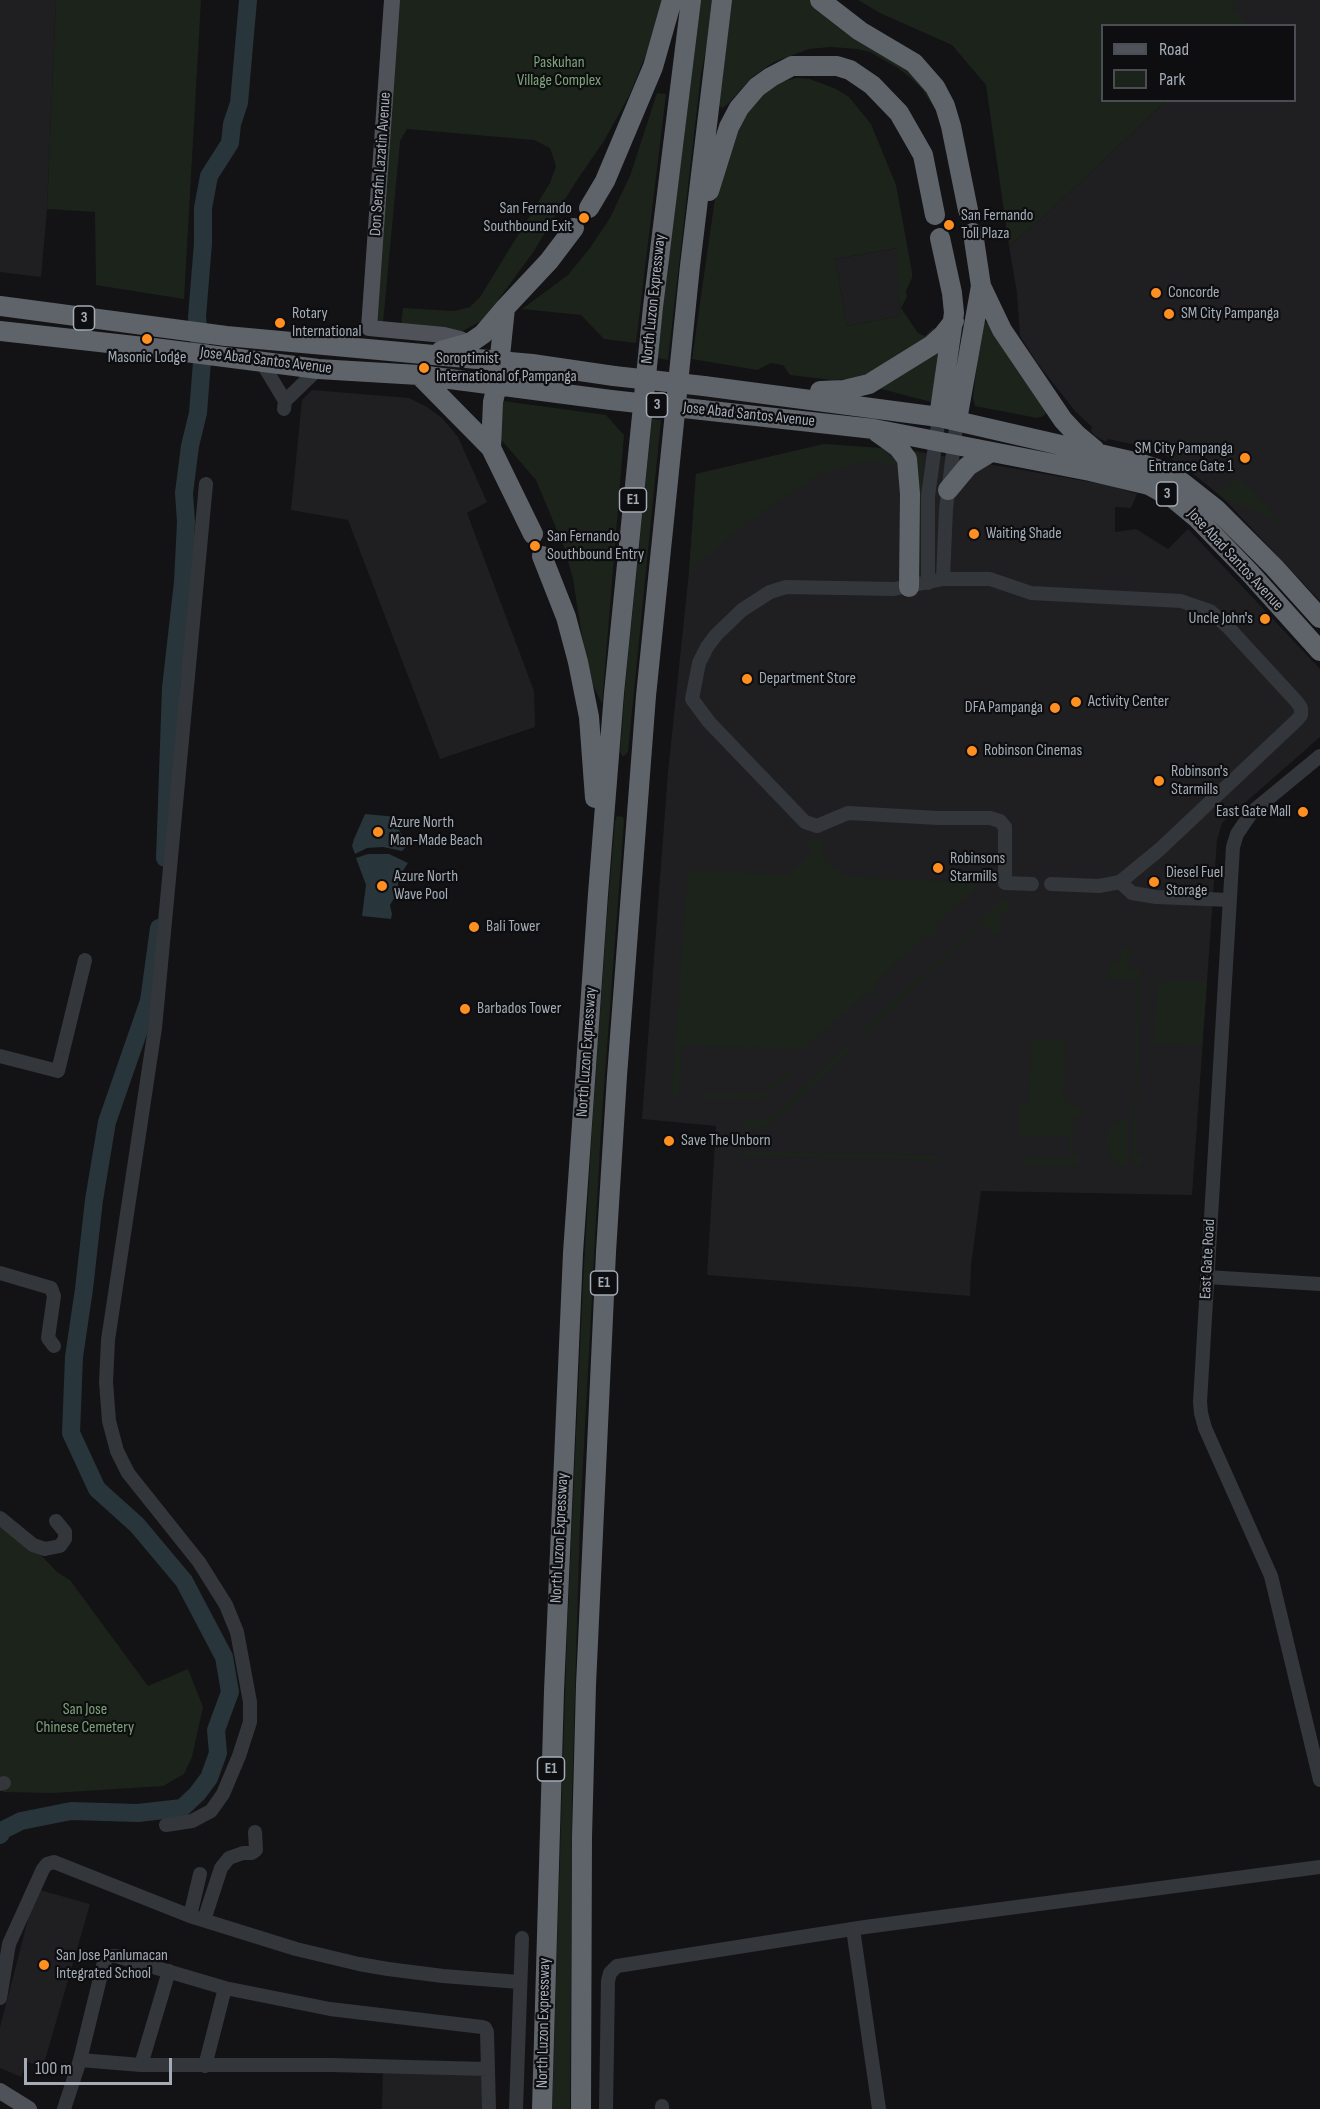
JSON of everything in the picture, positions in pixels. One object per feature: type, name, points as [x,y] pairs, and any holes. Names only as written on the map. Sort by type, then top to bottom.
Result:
[{"type":"highway","points":[[589,208],[605,181],[653,67],[672,0]]},
{"type":"highway","name":"North Luzon Expressway","points":[[542,2109],[553,1702],[562,1484],[573,1252],[598,894],[614,693],[653,307],[691,0]]},
{"type":"highway","name":"North Luzon Expressway","points":[[581,2109],[584,1762],[606,1241],[617,1076],[646,696],[690,266],[722,0]]},
{"type":"highway","points":[[820,0],[860,31],[914,63],[935,87],[948,114],[968,210]]},
{"type":"highway","points":[[690,266],[717,160],[729,127],[739,108],[758,87],[771,76],[792,66],[837,66],[850,70],[872,85],[899,113],[923,155],[935,215]]},
{"type":"highway","points":[[427,354],[483,334],[549,261],[574,228]]},
{"type":"highway","points":[[972,233],[981,286],[1002,330],[1055,409],[1077,435],[1101,454]]},
{"type":"highway","points":[[940,238],[952,293],[954,321],[948,418]]},
{"type":"highway","points":[[948,418],[981,286]]},
{"type":"highway","name":"Jose Abad Santos Avenue","points":[[0,306],[226,336],[494,360],[765,393],[948,418],[1101,454],[1160,470],[1195,491],[1260,552],[1320,618]]},
{"type":"highway","points":[[491,448],[493,402],[497,385],[494,360],[505,308]]},
{"type":"highway","points":[[765,393],[844,390],[869,384],[932,345],[954,321]]},
{"type":"highway","name":"Jose Abad Santos Avenue","points":[[0,331],[318,369],[419,375],[611,400],[874,429],[1090,471],[1149,485],[1167,494],[1188,510],[1249,572],[1320,651]]},
{"type":"highway","points":[[419,375],[491,448],[533,534]]},
{"type":"highway","points":[[874,429],[898,447],[907,459],[918,585]]},
{"type":"highway","points":[[948,490],[968,466],[991,452]]},
{"type":"highway","points":[[542,556],[571,633],[589,717],[595,788],[598,894]]},
{"type":"highway","points":[[1249,572],[1282,591],[1320,634]]},
{"type":"main road","name":"Don Serafin Lazatin Avenue","points":[[392,0],[369,328],[430,333],[465,341]]},
{"type":"main road","points":[[465,341],[494,360]]},
{"type":"main road","points":[[0,2091],[28,2109]]},
{"type":"street","points":[[261,361],[285,405],[318,369]]},
{"type":"street","points":[[918,585],[935,440],[948,418]]},
{"type":"street","points":[[943,579],[948,490],[954,445],[948,418]]},
{"type":"street","points":[[166,1825],[192,1821],[211,1811],[223,1794],[250,1722],[250,1702],[237,1632],[226,1605],[199,1562],[128,1473],[117,1451],[109,1421],[106,1382],[108,1340],[155,1028],[206,484]]},
{"type":"street","points":[[1032,884],[1005,883],[1005,828],[1000,821],[990,818],[938,818],[848,813],[817,826],[804,822],[709,722],[692,699],[699,663],[716,635],[742,610],[770,592],[786,587],[894,589],[943,579],[990,579],[1031,593],[1181,602],[1200,606],[1209,611],[1228,627],[1301,708],[1301,715],[1160,850],[1120,882],[1100,886],[1050,884]]},
{"type":"street","name":"East Gate Road","points":[[1320,756],[1252,812],[1237,834],[1233,847],[1206,1277],[1200,1413],[1271,1576],[1320,1780]]},
{"type":"street","points":[[1120,882],[1132,893],[1156,897],[1230,900]]},
{"type":"street","points":[[0,1056],[58,1071],[85,960]]},
{"type":"street","points":[[0,1273],[51,1288],[54,1296],[48,1338],[54,1346]]},
{"type":"street","points":[[1206,1277],[1320,1284]]},
{"type":"street","points":[[0,1518],[25,1539],[41,1548],[60,1546],[65,1536],[56,1521]]},
{"type":"street","points":[[204,1920],[221,1868],[229,1858],[256,1850],[255,1832]]},
{"type":"street","points":[[0,1998],[9,1944],[43,1869],[51,1862],[190,1916],[296,1949],[359,1964],[443,1976],[519,1982]]},
{"type":"street","points":[[606,2109],[608,1981],[615,1967],[710,1950],[982,1910],[1320,1867]]},
{"type":"street","points":[[190,1916],[200,1874]]},
{"type":"street","points":[[853,1929],[879,2109]]},
{"type":"street","points":[[516,2109],[522,1938]]},
{"type":"street","points":[[64,2109],[80,2060],[104,1962],[109,1956],[116,1956],[225,1988],[330,2009],[485,2028],[487,2032],[489,2109]]},
{"type":"street","points":[[141,2065],[169,1971]]},
{"type":"street","points":[[205,2066],[225,1988]]},
{"type":"street","points":[[80,2060],[141,2065],[331,2065],[488,2069]]},
{"type":"shaded area","points":[[0,0],[56,0],[47,209],[41,277],[0,272]]},
{"type":"shaded area","name":"SM City Pampanga","points":[[1237,0],[1320,0],[1320,601],[1224,499],[1191,472],[1165,455],[1146,447],[1108,439],[1106,442],[1095,436],[1091,431],[1092,427],[1075,411],[1038,364],[1020,336],[1017,293],[1009,246],[1050,211],[1165,102],[1296,102],[1296,24],[1244,24],[1230,6]]},
{"type":"shaded area","points":[[898,248],[900,316],[847,326],[835,259]]},
{"type":"shaded area","points":[[312,390],[409,398],[442,418],[458,437],[487,502],[467,513],[534,691],[535,727],[440,759],[348,520],[291,510],[302,400]]},
{"type":"shaded area","name":"Robinsons Starmills","points":[[824,444],[914,451],[1108,485],[1137,494],[1131,508],[1115,507],[1115,532],[1136,529],[1168,549],[1188,529],[1320,669],[1320,737],[1222,823],[1217,840],[1192,1195],[981,1191],[971,1265],[970,1296],[707,1275],[716,1126],[642,1119],[668,772],[689,572],[696,474]]},
{"type":"shaded area","name":"Azure North Man-Made Beach","points":[[365,814],[397,817],[395,823],[406,842],[406,847],[402,851],[383,847],[367,848],[355,854],[352,846]]},
{"type":"shaded area","name":"Azure North Wave Pool","points":[[368,854],[389,854],[408,863],[398,878],[398,892],[390,905],[391,919],[362,916],[366,885],[356,858]]},
{"type":"shaded area","name":"San Jose Panlumacan Integrated School","points":[[36,1889],[90,1904],[43,2067],[27,2062],[21,2077],[0,2068],[0,2027]]},
{"type":"shaded area","points":[[383,2070],[485,2071],[484,2109],[382,2109]]},
{"type":"green space","points":[[56,0],[201,0],[184,299],[96,285],[95,212],[47,209]]},
{"type":"green space","name":"Paskuhan Village Complex","points":[[397,0],[663,0],[648,49],[630,94],[604,141],[575,183],[534,251],[483,320],[459,333],[401,325],[403,308],[454,311],[470,307],[480,297],[550,183],[556,166],[550,148],[534,140],[407,129],[400,141],[383,323],[375,322]]},
{"type":"green space","points":[[696,0],[716,0],[701,74],[668,360],[657,358]]},
{"type":"green space","points":[[727,0],[810,0],[817,8],[883,51],[928,84],[942,120],[922,89],[898,68],[870,52],[831,47],[809,49],[774,62],[752,77],[722,108],[718,105]]},
{"type":"green space","points":[[858,0],[1237,0],[1231,7],[1247,24],[1101,24],[1101,102],[1165,102],[1050,211],[1009,246],[986,85],[952,45],[880,13]]},
{"type":"green space","points":[[797,78],[810,79],[836,89],[849,97],[871,124],[896,185],[912,272],[912,278],[906,291],[907,297],[901,308],[918,333],[925,336],[934,327],[933,336],[888,367],[852,379],[832,380],[790,375],[783,365],[771,363],[757,370],[692,359],[716,191],[738,122],[763,94],[781,82]],"holes":[[[897,248],[900,316],[847,326],[835,259]]]},
{"type":"green space","points":[[657,93],[666,94],[636,343],[604,339],[581,315],[522,309],[568,275],[610,218],[630,176]]},
{"type":"green space","points":[[985,322],[990,325],[1047,410],[1044,416],[1037,418],[975,406],[973,398],[981,327]]},
{"type":"green space","points":[[942,346],[931,402],[874,387]]},
{"type":"green space","points":[[503,401],[606,415],[624,435],[602,704],[592,683],[573,579],[564,547],[536,480],[497,435]]},
{"type":"green space","points":[[652,419],[661,420],[628,752],[623,757],[620,752],[626,677]]},
{"type":"green space","points":[[824,444],[882,448],[899,466],[862,461],[818,475],[742,526],[689,572],[696,474]]},
{"type":"green space","points":[[919,452],[924,459],[922,578],[919,582],[911,453]]},
{"type":"green space","points":[[1238,477],[1287,529],[1256,511],[1224,499],[1218,494]]},
{"type":"green space","points":[[617,816],[623,817],[624,821],[601,1128],[580,1520],[572,1798],[570,2109],[552,2109],[567,1632],[583,1283],[607,916]]},
{"type":"green space","points":[[805,841],[822,841],[824,858],[845,877],[964,882],[986,871],[996,876],[999,873],[999,880],[989,885],[984,880],[933,928],[938,934],[936,936],[925,935],[875,983],[876,994],[873,997],[867,992],[806,1047],[796,1049],[682,1045],[679,1097],[672,1090],[688,870],[789,875],[814,850]]},
{"type":"green space","points":[[1001,900],[1008,901],[1008,911],[1000,912],[1000,932],[993,933],[982,923],[863,1037],[861,1033]]},
{"type":"green space","points":[[1121,948],[1131,949],[1129,970],[1140,971],[1136,1154],[1141,1155],[1141,1166],[1133,1165],[1137,979],[1108,979],[1110,962],[1120,962]]},
{"type":"green space","points":[[1207,981],[1202,1045],[1154,1043],[1158,984]]},
{"type":"green space","points":[[1031,1038],[1066,1040],[1063,1098],[1082,1111],[1082,1116],[1074,1116],[1072,1153],[1078,1154],[1078,1162],[1074,1165],[1023,1164],[1019,1158],[1070,1159],[1070,1137],[1019,1135],[1019,1106],[1029,1106]]},
{"type":"green space","points":[[847,1046],[852,1048],[767,1127],[741,1128],[747,1119],[767,1120],[772,1117]]},
{"type":"green space","points":[[788,1070],[792,1072],[762,1099],[703,1098],[705,1093],[763,1093]]},
{"type":"green space","points":[[1128,1116],[1128,1165],[1119,1165],[1109,1156],[1107,1133],[1111,1127]]},
{"type":"green space","points":[[740,1151],[940,1156],[937,1160],[744,1155]]},
{"type":"green space","name":"San Jose Chinese Cemetery","points":[[0,1525],[38,1552],[57,1572],[70,1580],[148,1686],[188,1669],[203,1707],[192,1757],[184,1774],[163,1786],[53,1793],[3,1792],[0,1785]]},
{"type":"waterway","points":[[165,858],[171,688],[183,582],[186,522],[184,493],[190,446],[198,413],[202,362],[197,317],[203,243],[203,208],[209,176],[230,143],[232,124],[239,103],[248,0]]},
{"type":"waterway","points":[[0,1835],[3,1830],[21,1821],[71,1811],[138,1813],[182,1808],[209,1778],[218,1753],[216,1730],[230,1692],[224,1657],[184,1581],[137,1525],[97,1489],[71,1433],[74,1357],[94,1200],[107,1122],[149,1001],[159,928]]},
{"type":"place","name":"San Fernando Southbound Exit","points":[[584,218]]},
{"type":"place","name":"San Fernando Toll Plaza","points":[[949,225]]},
{"type":"place","name":"Concorde","points":[[1156,293]]},
{"type":"place","name":"SM City Pampanga","points":[[1169,314]]},
{"type":"place","name":"Rotary International","points":[[280,323]]},
{"type":"place","name":"Masonic Lodge","points":[[147,339]]},
{"type":"place","name":"Soroptimist International of Pampanga","points":[[424,368]]},
{"type":"place","name":"SM City Pampanga Entrance Gate 1","points":[[1245,458]]},
{"type":"place","name":"Waiting Shade","points":[[974,534]]},
{"type":"place","name":"San Fernando Southbound Entry","points":[[535,546]]},
{"type":"place","name":"Uncle John's","points":[[1265,619]]},
{"type":"place","name":"Department Store","points":[[747,679]]},
{"type":"place","name":"Activity Center","points":[[1076,702]]},
{"type":"place","name":"DFA Pampanga","points":[[1055,708]]},
{"type":"place","name":"Robinson Cinemas","points":[[972,751]]},
{"type":"place","name":"Robinson's Starmills","points":[[1159,781]]},
{"type":"place","name":"East Gate Mall","points":[[1303,812]]},
{"type":"place","name":"Azure North Man-Made Beach","points":[[378,832]]},
{"type":"place","name":"Robinsons Starmills","points":[[938,868]]},
{"type":"place","name":"Diesel Fuel Storage","points":[[1154,882]]},
{"type":"place","name":"Azure North Wave Pool","points":[[382,886]]},
{"type":"place","name":"Bali Tower","points":[[474,927]]},
{"type":"place","name":"Barbados Tower","points":[[465,1009]]},
{"type":"place","name":"Save The Unborn","points":[[669,1141]]},
{"type":"place","name":"San Jose Panlumacan Integrated School","points":[[44,1965]]}]
